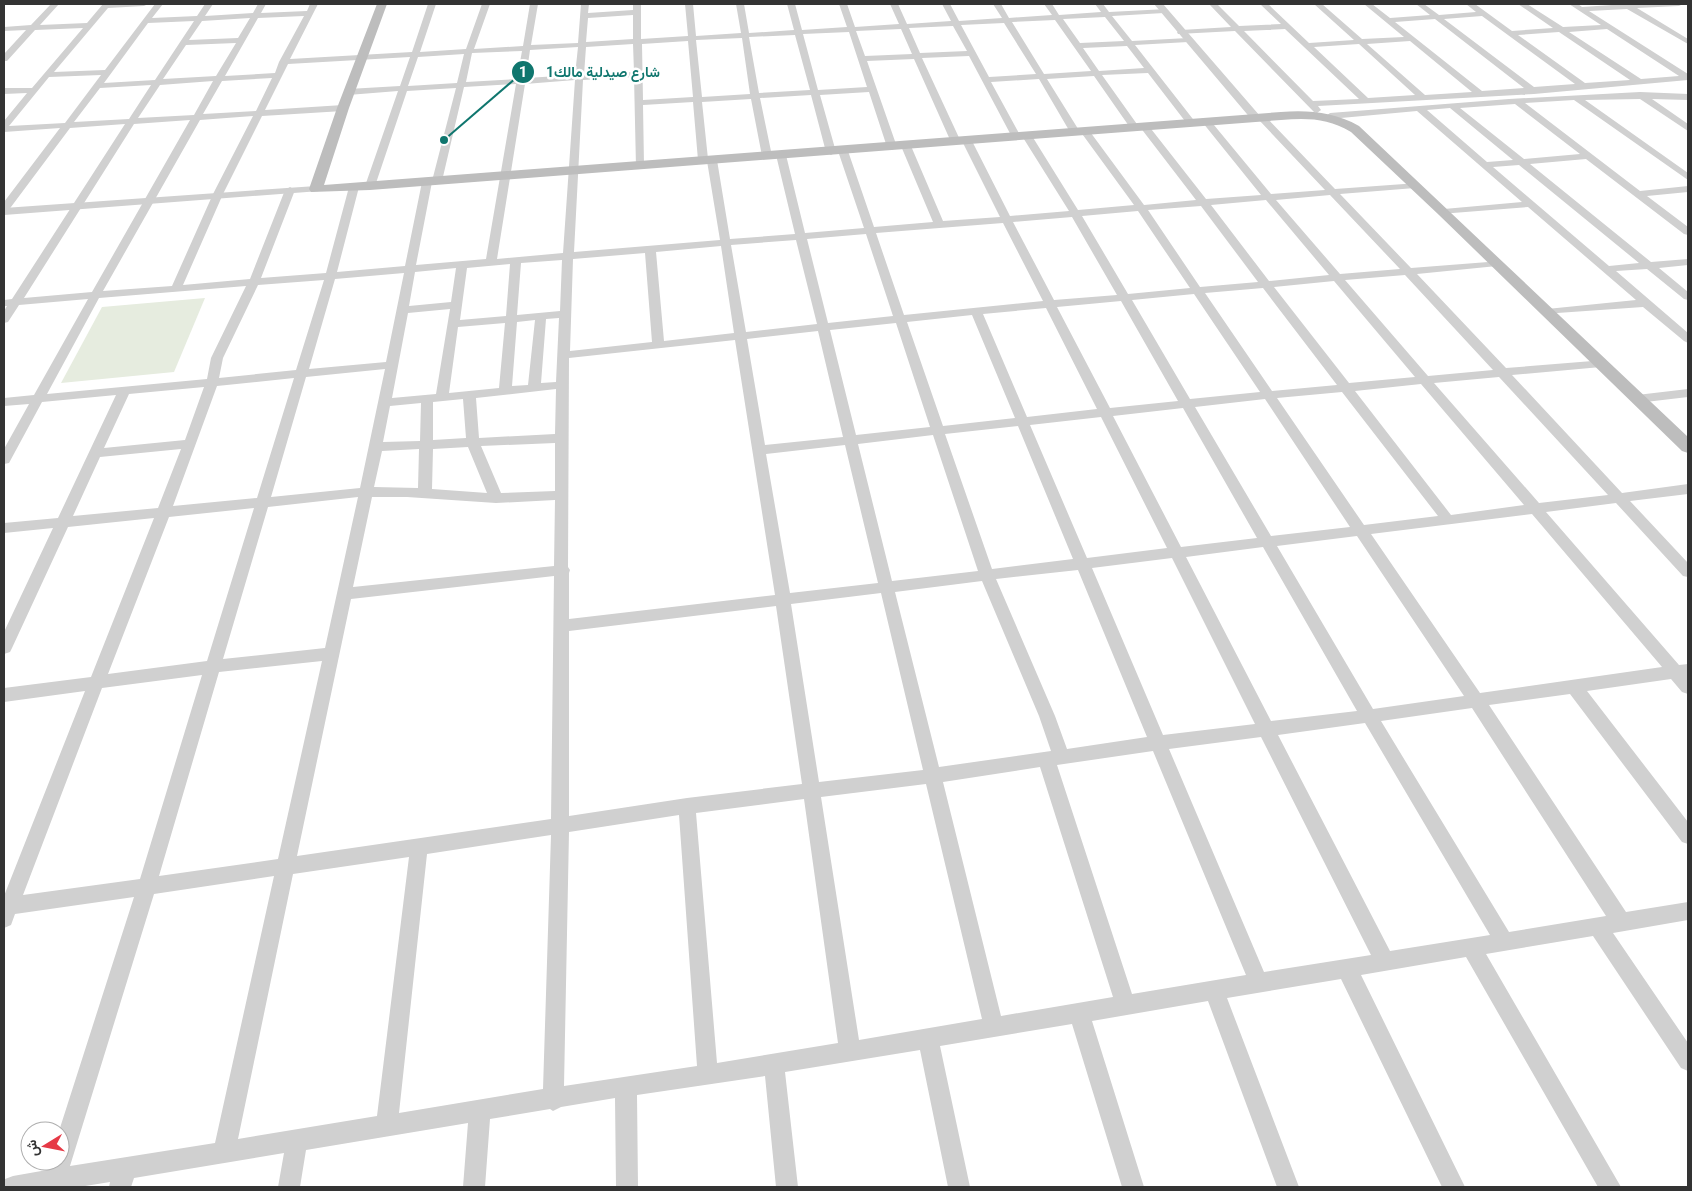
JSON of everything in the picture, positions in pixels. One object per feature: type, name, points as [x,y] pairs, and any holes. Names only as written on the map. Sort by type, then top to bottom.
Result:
[{"type":"main road","points":[[382,4],[348,92],[316,189],[1259,118],[1326,116],[1340,120],[1354,129],[1444,212],[1688,447]]},
{"type":"street","points":[[6,55],[55,4]]},
{"type":"street","points":[[4,128],[106,5],[144,4]]},
{"type":"street","points":[[4,210],[159,4]]},
{"type":"street","points":[[4,320],[10,302],[210,4]]},
{"type":"street","points":[[4,460],[148,201],[262,4]]},
{"type":"street","points":[[370,186],[432,4]]},
{"type":"street","points":[[224,1153],[376,447],[410,270],[432,181],[469,51],[486,4]]},
{"type":"street","points":[[491,263],[534,4]]},
{"type":"street","points":[[689,4],[698,99],[708,160],[726,243],[741,335],[783,599],[850,1050]]},
{"type":"street","points":[[740,4],[755,95],[799,236],[888,588],[994,1027]]},
{"type":"street","points":[[791,4],[814,92],[871,230],[987,576],[1047,716],[1054,757],[1124,1005]]},
{"type":"street","points":[[843,4],[892,147]]},
{"type":"street","points":[[894,4],[917,56],[1006,219],[1384,962]]},
{"type":"street","points":[[946,4],[987,80],[1021,136],[1075,213],[1369,716],[1504,941]]},
{"type":"street","points":[[997,4],[1042,77],[1080,132],[1141,208],[1359,531],[1476,700],[1621,922]]},
{"type":"street","points":[[1048,4],[1097,74],[1204,203],[1268,284],[1448,520]]},
{"type":"street","points":[[1099,4],[1192,123]]},
{"type":"street","points":[[1213,4],[1311,104],[1326,116],[1576,97],[1640,95],[1688,97]]},
{"type":"street","points":[[1264,4],[1365,100]]},
{"type":"street","points":[[1318,4],[1421,96]]},
{"type":"street","points":[[1368,4],[1478,92]]},
{"type":"street","points":[[1420,4],[1533,89],[1536,94],[1536,100]]},
{"type":"street","points":[[1470,4],[1583,86]]},
{"type":"street","points":[[1522,4],[1638,81]]},
{"type":"street","points":[[1573,4],[1688,78]]},
{"type":"street","points":[[1582,9],[1626,5],[1678,4],[1688,10]]},
{"type":"street","points":[[1626,5],[1688,42]]},
{"type":"street","points":[[283,62],[1108,14],[1161,7],[1188,40],[1259,118],[1408,271],[1688,572]]},
{"type":"street","points":[[147,21],[255,15],[312,8]]},
{"type":"street","points":[[176,288],[218,194],[283,62],[312,8]]},
{"type":"street","points":[[553,1100],[560,824],[562,570],[560,495],[564,314],[572,170],[585,10],[637,8],[639,165]]},
{"type":"street","points":[[1388,20],[1484,14]]},
{"type":"street","points":[[4,29],[90,25]]},
{"type":"street","points":[[1182,32],[1288,26]]},
{"type":"street","points":[[1511,33],[1609,27]]},
{"type":"street","points":[[1308,45],[1411,39]]},
{"type":"street","points":[[183,43],[241,40]]},
{"type":"street","points":[[1078,46],[1188,40]]},
{"type":"street","points":[[863,59],[972,53]]},
{"type":"street","points":[[987,80],[1151,70]]},
{"type":"street","points":[[48,75],[108,72]]},
{"type":"street","points":[[348,92],[638,74]]},
{"type":"street","points":[[96,86],[277,75]]},
{"type":"street","points":[[1311,104],[1688,78]]},
{"type":"street","points":[[639,103],[872,89]]},
{"type":"street","points":[[4,91],[35,90]]},
{"type":"street","points":[[1640,95],[1688,128]]},
{"type":"street","points":[[1576,97],[1688,177]]},
{"type":"street","points":[[1517,101],[1586,156],[1688,232]]},
{"type":"street","points":[[1454,106],[1688,297]]},
{"type":"street","points":[[4,128],[67,126],[343,108]]},
{"type":"street","points":[[1420,109],[1688,338]]},
{"type":"street","points":[[1206,122],[1536,509],[1682,671],[1688,687]]},
{"type":"street","points":[[906,146],[939,225]]},
{"type":"street","points":[[1484,165],[1586,156]]},
{"type":"street","points":[[10,302],[462,266],[1415,185]]},
{"type":"street","points":[[56,1180],[331,276],[354,187]]},
{"type":"street","points":[[4,210],[148,201],[218,194],[316,189]]},
{"type":"street","points":[[1638,194],[1688,189]]},
{"type":"street","points":[[5,910],[190,444],[212,382],[217,358],[254,282],[290,190]]},
{"type":"street","points":[[1444,212],[1530,204]]},
{"type":"street","points":[[650,249],[658,345]]},
{"type":"street","points":[[505,390],[516,261]]},
{"type":"street","points":[[1607,269],[1688,262]]},
{"type":"street","points":[[563,355],[900,318],[1496,263]]},
{"type":"street","points":[[442,397],[462,266]]},
{"type":"street","points":[[1547,312],[1646,302]]},
{"type":"street","points":[[403,310],[456,305]]},
{"type":"street","points":[[976,311],[1020,421],[1259,984]]},
{"type":"street","points":[[453,324],[564,314]]},
{"type":"street","points":[[534,388],[541,316]]},
{"type":"street","points":[[759,450],[1268,395],[1600,363]]},
{"type":"street","points":[[4,402],[392,365]]},
{"type":"street","points":[[385,403],[562,386]]},
{"type":"street","points":[[4,648],[125,389]]},
{"type":"street","points":[[1637,398],[1688,393]]},
{"type":"street","points":[[470,394],[473,442],[496,498]]},
{"type":"street","points":[[425,493],[427,399]]},
{"type":"street","points":[[376,447],[561,438]]},
{"type":"street","points":[[96,453],[190,444]]},
{"type":"street","points":[[561,626],[1359,531],[1688,488]]},
{"type":"street","points":[[4,528],[366,492],[425,493],[496,498],[560,495]]},
{"type":"street","points":[[344,594],[562,570]]},
{"type":"street","points":[[4,695],[211,667],[331,654]]},
{"type":"street","points":[[5,910],[147,885],[419,847],[560,824],[932,776],[1054,757],[1264,728],[1369,716],[1682,671]]},
{"type":"street","points":[[1574,686],[1688,836]]},
{"type":"street","points":[[688,806],[708,1075]]},
{"type":"street","points":[[387,1126],[419,847]]},
{"type":"street","points":[[13,1187],[56,1180],[122,1179],[224,1153],[1259,984],[1688,911]]},
{"type":"street","points":[[1598,927],[1688,1061]]},
{"type":"street","points":[[1471,947],[1610,1187]]},
{"type":"street","points":[[1347,969],[1454,1187]]},
{"type":"street","points":[[1214,991],[1288,1187]]},
{"type":"street","points":[[1079,1013],[1133,1187]]},
{"type":"street","points":[[928,1037],[959,1187]]},
{"type":"street","points":[[774,1063],[787,1187]]},
{"type":"street","points":[[626,1086],[627,1187]]},
{"type":"street","points":[[474,1187],[480,1110]]},
{"type":"street","points":[[289,1187],[296,1141]]},
{"type":"shaded area","points":[[205,298],[174,372],[61,383],[102,307]]},
{"type":"place","name":"شارع صيدلية مالك1","points":[[444,140]]}]
